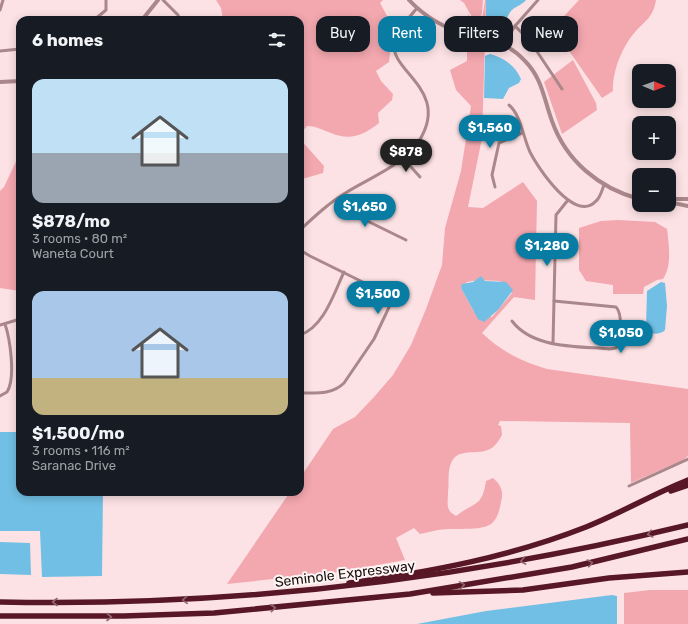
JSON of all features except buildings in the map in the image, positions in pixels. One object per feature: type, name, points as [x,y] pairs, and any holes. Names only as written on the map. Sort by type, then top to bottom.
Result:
[{"type":"highway","points":[[312,591],[324,586],[408,574],[475,562],[522,549],[571,532],[598,518],[625,509],[688,480]]},
{"type":"highway","points":[[646,500],[688,485]]},
{"type":"highway","name":"Seminole Expressway","points":[[0,602],[99,602],[224,598],[312,591],[506,564],[623,540],[688,524]]},
{"type":"highway","name":"Seminole Expressway","points":[[0,616],[124,616],[235,612],[410,594],[572,567],[688,539]]},
{"type":"highway","points":[[410,594],[523,590],[609,578],[688,572]]},
{"type":"street","points":[[0,10],[2,0]]},
{"type":"street","points":[[99,16],[106,10],[106,0]]},
{"type":"street","points":[[145,16],[158,0]]},
{"type":"street","points":[[163,0],[177,16]]},
{"type":"street","points":[[409,0],[417,8],[444,26]]},
{"type":"street","points":[[513,29],[538,0]]},
{"type":"street","points":[[304,227],[338,198],[403,158],[419,141],[426,120],[427,111],[423,90],[397,57],[394,50],[394,42],[398,33],[417,8]]},
{"type":"street","points":[[515,26],[530,41],[562,89]]},
{"type":"street","points":[[0,51],[16,49]]},
{"type":"street","points":[[513,50],[535,73],[541,83],[557,134],[571,157],[579,166],[604,185],[632,196]]},
{"type":"street","points":[[0,82],[16,81]]},
{"type":"street","points":[[509,105],[516,110],[522,133],[539,168],[568,200],[579,206],[588,206],[596,201],[604,185]]},
{"type":"street","points":[[495,187],[492,175],[499,143],[522,133]]},
{"type":"street","points":[[403,158],[420,178]]},
{"type":"street","points":[[338,198],[355,215],[406,240]]},
{"type":"street","points":[[676,199],[688,199]]},
{"type":"street","points":[[553,343],[556,215],[568,200]]},
{"type":"street","points":[[676,205],[688,206]]},
{"type":"street","points":[[304,252],[388,295],[391,299],[390,308],[374,340],[338,388],[322,393],[304,393]]},
{"type":"street","points":[[304,333],[310,331],[319,320],[344,272]]},
{"type":"street","points":[[512,321],[519,330],[533,338],[553,343],[610,350],[616,348],[619,344],[619,315],[616,307],[554,301]]},
{"type":"street","points":[[0,325],[16,320]]},
{"type":"street","points":[[0,396],[7,392],[11,383],[10,339],[5,324]]},
{"type":"street","points":[[629,486],[688,458]]},
{"type":"shaded area","points":[[216,0],[383,0],[380,3],[387,16],[378,16],[378,52],[390,52],[389,62],[376,71],[381,81],[393,94],[392,100],[378,113],[379,123],[362,134],[351,137],[338,135],[311,126],[307,126],[304,129],[304,16],[222,16],[221,8]]},
{"type":"shaded area","points":[[460,0],[483,0],[481,16],[471,16],[464,3]]},
{"type":"shaded area","points":[[486,0],[486,16],[482,16]]},
{"type":"shaded area","points":[[579,0],[656,0],[651,14],[631,37],[619,59],[614,75],[613,91],[602,98],[570,52],[578,52],[578,16],[564,16]]},
{"type":"shaded area","points":[[467,52],[485,52],[482,138],[468,207],[483,208],[523,182],[537,201],[535,300],[514,297],[482,333],[504,351],[529,363],[547,369],[688,389],[688,456],[683,460],[631,483],[630,423],[500,421],[498,425],[501,426],[502,435],[496,445],[484,451],[460,454],[455,457],[451,463],[449,471],[448,506],[452,514],[456,516],[480,500],[486,481],[493,478],[498,483],[502,491],[502,498],[498,514],[491,524],[473,529],[444,529],[420,534],[414,528],[396,538],[405,560],[339,572],[227,584],[287,496],[304,496],[304,472],[333,429],[355,417],[374,397],[393,375],[411,345],[442,265],[445,228],[461,171],[471,106],[456,90],[450,70],[467,61]],"holes":[[[478,280],[500,281],[512,293],[492,317],[474,312],[461,288],[467,282]]]},
{"type":"shaded area","points":[[573,60],[596,103],[597,110],[562,134],[544,82]]},
{"type":"shaded area","points":[[304,144],[324,166],[323,173],[304,178]]},
{"type":"shaded area","points":[[16,162],[16,290],[0,288],[0,191],[4,187]]},
{"type":"shaded area","points":[[618,220],[655,222],[667,229],[669,262],[666,274],[663,279],[657,280],[644,287],[643,294],[613,294],[613,285],[586,281],[579,270],[579,228],[601,221]]},
{"type":"shaded area","points":[[650,590],[688,590],[688,624],[624,624],[624,593]]},
{"type":"water","points":[[486,0],[526,0],[513,9],[508,16],[486,16]]},
{"type":"water","points":[[490,54],[500,58],[512,66],[519,74],[521,79],[519,83],[509,88],[503,99],[484,98],[485,56]]},
{"type":"water","points":[[481,276],[485,281],[506,282],[513,290],[498,310],[484,322],[478,319],[461,288],[462,284],[473,282]]},
{"type":"water","points":[[661,282],[665,283],[667,306],[665,330],[659,333],[648,333],[646,332],[647,291]]},
{"type":"water","points":[[0,432],[16,432],[16,496],[103,496],[102,576],[42,577],[40,531],[0,531]]},
{"type":"water","points":[[0,542],[30,543],[31,575],[0,574]]},
{"type":"water","points":[[612,595],[617,596],[617,624],[417,624],[486,611]]}]
